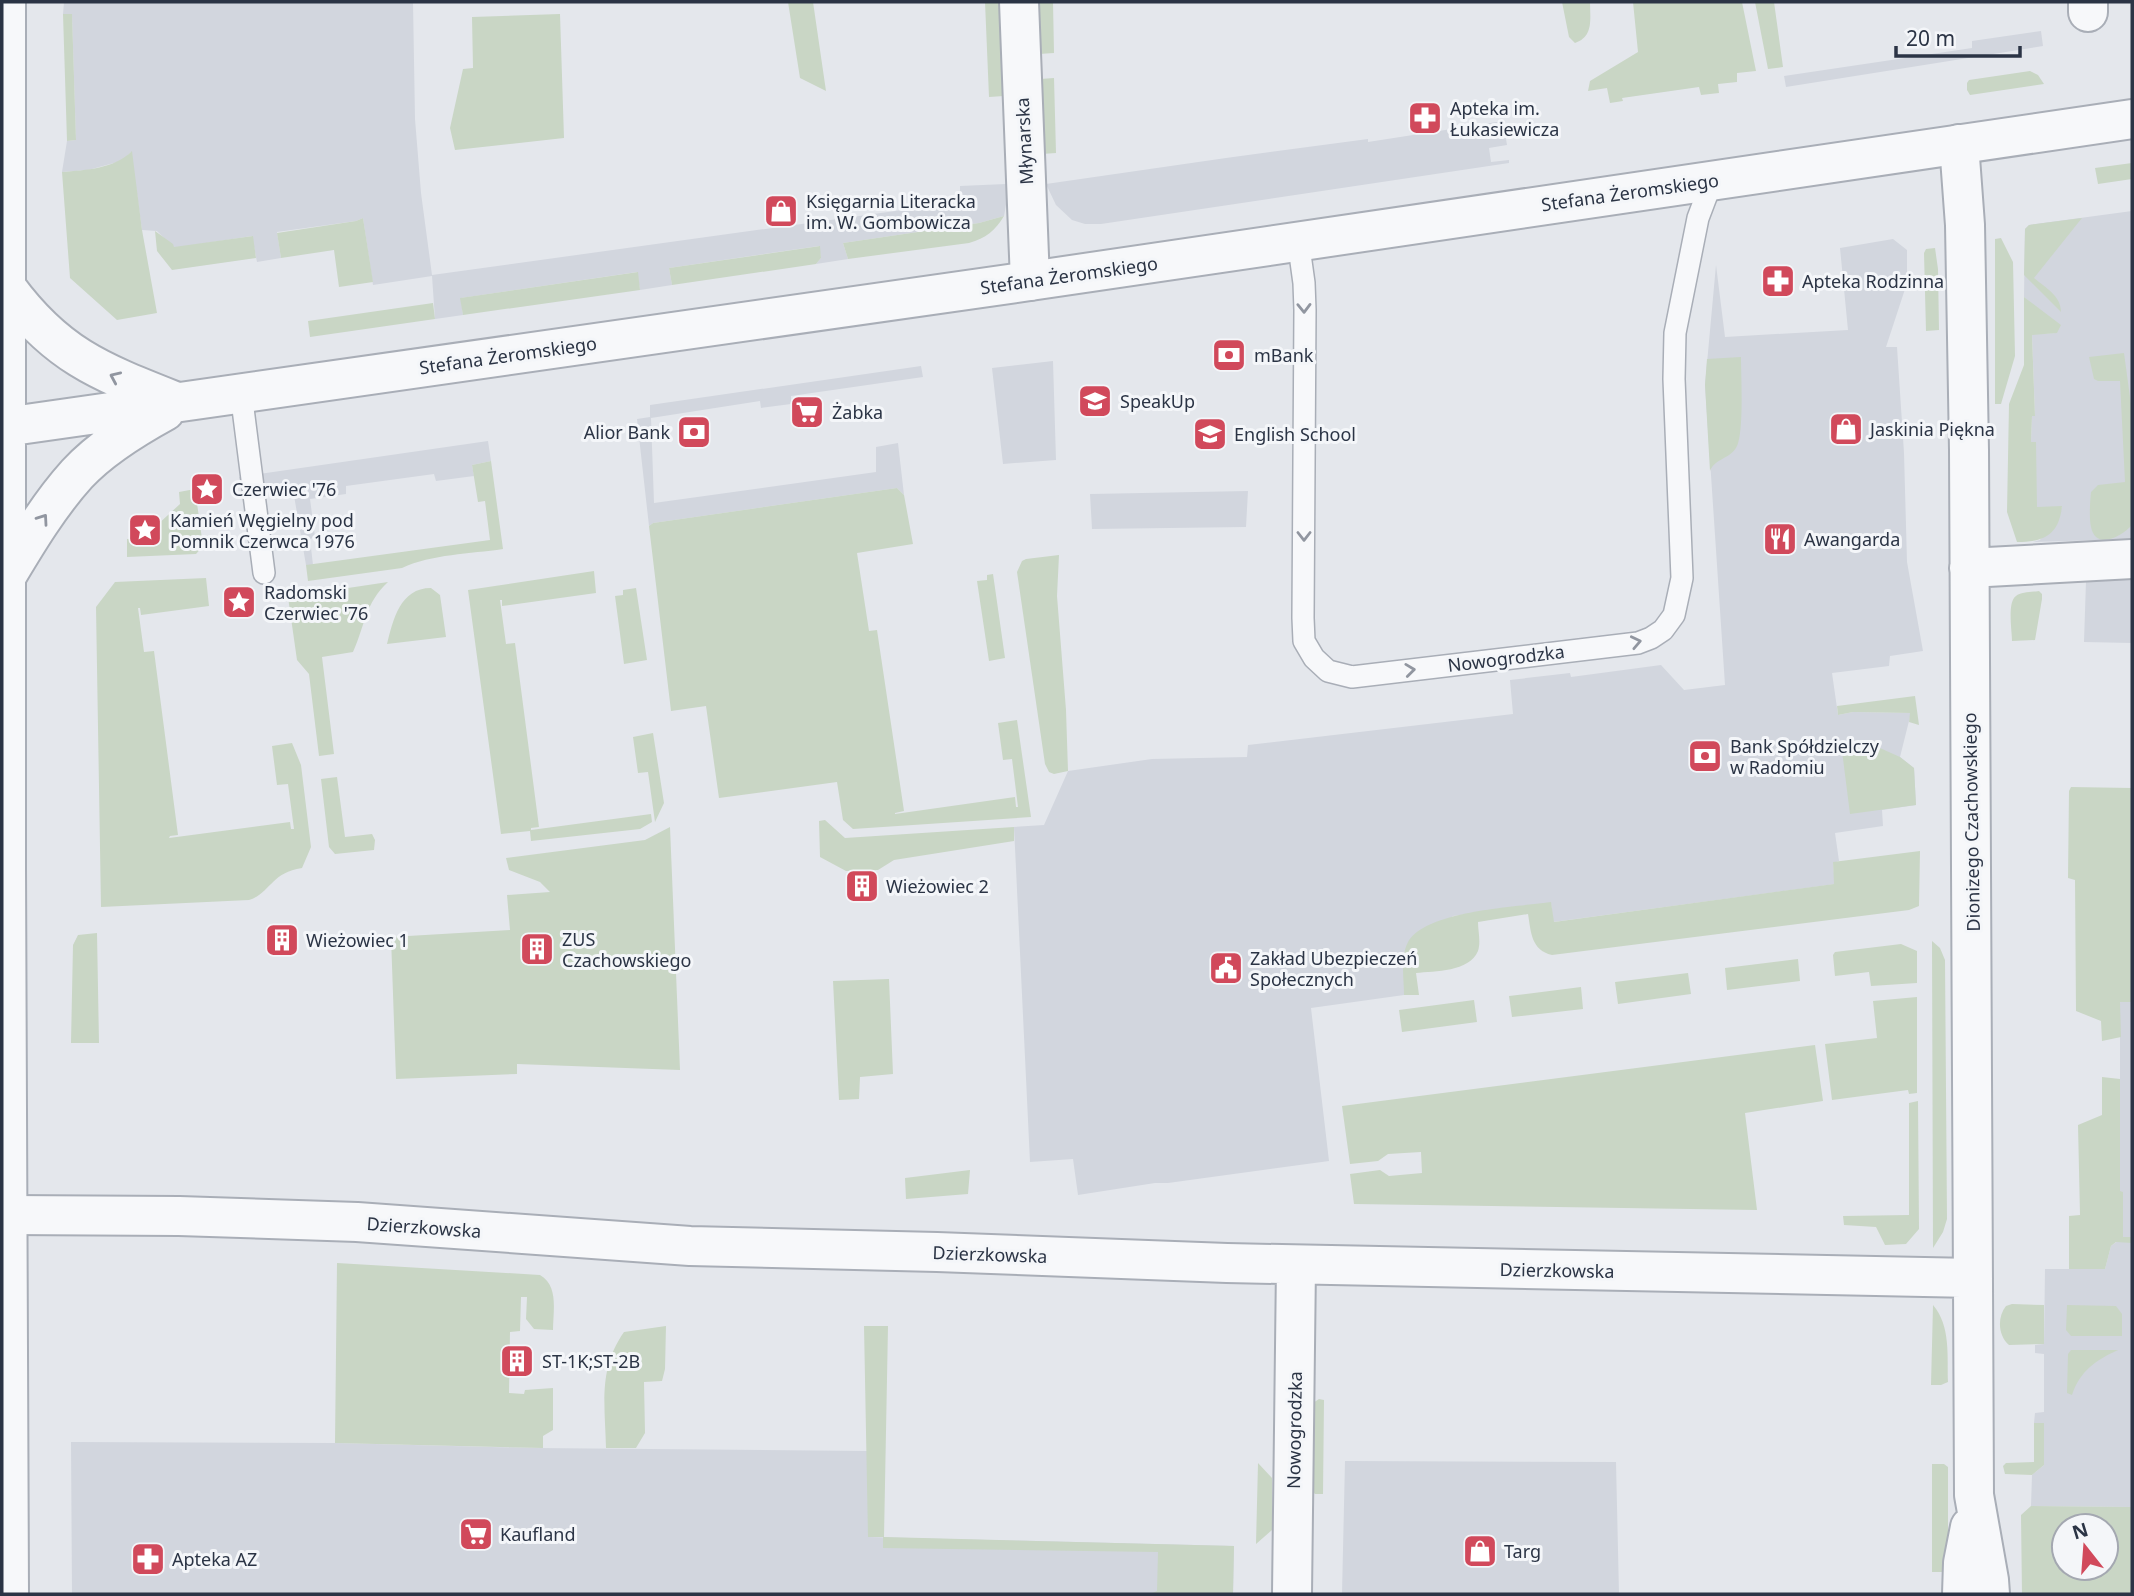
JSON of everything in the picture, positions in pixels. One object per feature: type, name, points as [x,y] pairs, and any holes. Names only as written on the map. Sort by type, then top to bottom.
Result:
[{"type":"street","points":[[6,2],[7,288],[4,345],[4,504],[9,1594]]},
{"type":"street","name":"Młynarska","points":[[1018,2],[1030,281]]},
{"type":"street","name":"Stefana Żeromskiego","points":[[5,427],[1030,281],[2132,119]]},
{"type":"street","name":"Dionizego Czachowskiego","points":[[1959,144],[1965,225],[1975,1500],[1990,1594]]},
{"type":"street","points":[[7,288],[24,312],[74,356],[117,378],[179,403]]},
{"type":"street","points":[[6,577],[28,541],[77,473],[122,436],[179,403]]},
{"type":"street","points":[[1969,568],[2132,559]]},
{"type":"street","name":"Dzierzkowska","points":[[8,1215],[179,1216],[345,1222],[690,1246],[1296,1265],[1973,1278]]},
{"type":"street","name":"Nowogrodzka","points":[[1292,1594],[1296,1265]]},
{"type":"street","name":"Dionizego Czachowskiego","points":[[1962,1594],[1963,1563],[1975,1500]]},
{"type":"lane","name":"Nowogrodzka","points":[[1298,240],[1305,310],[1303,618],[1304,641],[1314,658],[1328,671],[1352,677],[1638,643],[1663,629],[1674,615],[1682,579],[1674,379],[1675,333],[1694,232],[1712,181]]},
{"type":"lane","points":[[241,393],[264,573]]},
{"type":"shaded area","points":[[64,2],[413,2],[415,119],[432,275],[960,202],[960,186],[1006,184],[1004,216],[979,223],[843,243],[848,259],[816,264],[821,258],[819,246],[669,268],[672,285],[640,290],[637,272],[461,298],[463,315],[435,319],[432,276],[373,285],[363,218],[277,232],[281,258],[257,262],[252,236],[174,248],[157,231],[142,230],[131,152],[123,160],[114,163],[88,170],[62,172],[67,141],[76,140],[72,15],[63,14]]},
{"type":"shaded area","points":[[2041,31],[2043,46],[1786,87],[1784,76],[1972,48],[1972,41]]},
{"type":"shaded area","points":[[1503,121],[1507,145],[1489,148],[1491,162],[1509,160],[1509,163],[1101,224],[1085,224],[1072,220],[1056,205],[1046,184],[1368,139],[1368,142]]},
{"type":"shaded area","points":[[2132,211],[2132,539],[2033,542],[2040,540],[2062,507],[2036,507],[2036,442],[2031,442],[2032,415],[2035,415],[2032,334],[2056,333],[2055,323],[2024,297],[2025,229],[2029,225]]},
{"type":"shaded area","points":[[1893,239],[1907,250],[1907,283],[1886,347],[1897,347],[1907,562],[1923,651],[1890,656],[1889,666],[1832,673],[1838,715],[1853,712],[1911,713],[1900,757],[1914,768],[1916,805],[1882,810],[1883,826],[1835,833],[1839,861],[1833,863],[1835,884],[1553,922],[1551,903],[1453,916],[1404,952],[1404,995],[1311,1008],[1329,1161],[1078,1195],[1073,1159],[1030,1162],[1014,827],[1044,825],[1068,771],[1152,759],[1247,757],[1248,745],[1513,714],[1510,680],[1570,673],[1571,677],[1661,665],[1684,690],[1725,685],[1705,385],[1716,265],[1725,337],[1848,330],[1840,248]]},
{"type":"shaded area","points":[[1053,361],[1056,460],[1003,464],[992,368]]},
{"type":"shaded area","points":[[921,366],[923,377],[791,396],[791,404],[761,408],[760,401],[651,418],[654,503],[876,472],[876,447],[898,443],[904,495],[897,488],[653,523],[649,526],[637,419],[650,417],[650,405]]},
{"type":"shaded area","points":[[488,441],[491,461],[472,465],[474,476],[436,481],[434,474],[346,486],[346,494],[310,499],[315,537],[310,539],[313,565],[306,565],[292,484],[242,492],[239,477]]},
{"type":"shaded area","points":[[1248,491],[1246,527],[1092,529],[1090,494]]},
{"type":"shaded area","points":[[2132,579],[2132,643],[2084,642],[2086,581]]},
{"type":"shaded area","points":[[2120,1002],[2132,1002],[2132,1507],[2031,1506],[2032,1475],[2044,1465],[2044,1423],[2034,1423],[2035,1413],[2044,1412],[2044,1354],[2035,1353],[2035,1345],[2044,1344],[2045,1269],[2105,1269],[2111,1246],[2123,1237],[2123,1192],[2120,1192]]},
{"type":"shaded area","name":"Kaufland","points":[[71,1442],[867,1451],[869,1537],[1234,1546],[1233,1594],[72,1594]]},
{"type":"shaded area","name":"Targ","points":[[1345,1461],[1616,1462],[1619,1594],[1342,1594]]},
{"type":"green space","points":[[788,2],[813,2],[826,91],[800,78]]},
{"type":"green space","points":[[985,2],[1001,2],[1004,96],[989,97]]},
{"type":"green space","points":[[1038,2],[1053,2],[1054,53],[1039,54]]},
{"type":"green space","points":[[1562,2],[1590,2],[1588,32],[1575,43],[1569,37]]},
{"type":"green space","points":[[1633,2],[1742,2],[1756,71],[1737,73],[1737,82],[1718,84],[1719,93],[1701,95],[1699,87],[1622,98],[1623,101],[1610,103],[1607,88],[1588,91],[1590,81],[1638,52]]},
{"type":"green space","points":[[1755,2],[1774,2],[1783,67],[1768,69]]},
{"type":"green space","points":[[63,14],[72,14],[76,140],[67,141]]},
{"type":"green space","points":[[560,14],[564,138],[455,150],[450,128],[463,69],[473,68],[472,17]]},
{"type":"green space","points":[[2030,71],[2038,75],[2044,84],[1970,95],[1967,90],[1969,80]]},
{"type":"green space","points":[[1054,78],[1056,153],[1042,154],[1040,79]]},
{"type":"green space","points":[[132,151],[142,230],[157,313],[117,320],[70,278],[62,172],[108,165]]},
{"type":"green space","points":[[2132,163],[2132,179],[2098,184],[2095,168]]},
{"type":"green space","points":[[1004,216],[990,233],[969,243],[848,259],[843,243],[979,223]]},
{"type":"green space","points":[[363,218],[373,282],[339,287],[334,250],[281,258],[277,233]]},
{"type":"green space","points":[[2082,218],[2034,278],[2056,297],[2061,312],[2024,275],[2025,229],[2029,225]]},
{"type":"green space","points":[[155,231],[174,247],[253,236],[256,258],[172,270],[157,251]]},
{"type":"green space","points":[[2001,238],[2013,262],[2015,356],[2001,404],[1995,404],[1995,239]]},
{"type":"green space","points":[[820,246],[821,258],[816,264],[672,285],[669,268]]},
{"type":"green space","points":[[1935,248],[1939,330],[1926,331],[1924,253],[1926,249]]},
{"type":"green space","points":[[638,272],[640,290],[463,315],[460,298]]},
{"type":"green space","points":[[2024,297],[2061,325],[2057,333],[2032,335],[2035,416],[2032,416],[2031,442],[2036,442],[2037,507],[2062,506],[2058,524],[2048,535],[2017,542],[2007,512],[2009,404],[2024,365]]},
{"type":"green space","points":[[433,303],[435,319],[310,337],[308,321]]},
{"type":"green space","points":[[2124,353],[2132,412],[2132,525],[2116,537],[2104,540],[2094,534],[2091,527],[2091,492],[2098,485],[2125,482],[2120,381],[2094,379],[2089,357]]},
{"type":"green space","points":[[1741,357],[1739,439],[1731,454],[1715,463],[1710,471],[1705,385],[1707,359]]},
{"type":"green space","points":[[491,461],[503,549],[438,557],[402,568],[308,581],[306,565],[490,540],[485,501],[478,502],[472,465]]},
{"type":"green space","points":[[897,488],[904,495],[913,544],[857,553],[869,631],[877,630],[904,811],[895,814],[1015,797],[1018,807],[1012,759],[1003,760],[998,723],[1017,720],[1031,817],[853,829],[843,820],[837,782],[719,798],[706,706],[671,711],[649,526],[653,523]]},
{"type":"green space","points":[[195,489],[203,546],[196,554],[127,557],[127,539],[143,538],[180,504],[179,492]]},
{"type":"green space","points":[[1059,555],[1057,596],[1068,771],[1054,774],[1049,772],[1045,764],[1017,572],[1022,561],[1026,559]]},
{"type":"green space","points":[[594,571],[596,593],[502,606],[500,600],[506,644],[515,643],[539,827],[531,830],[651,814],[652,822],[640,829],[531,841],[530,831],[501,834],[468,590]]},
{"type":"green space","points":[[993,574],[1005,658],[989,661],[977,581],[987,580],[987,575]]},
{"type":"green space","points":[[206,578],[209,606],[141,615],[138,608],[144,652],[154,651],[178,835],[169,838],[290,822],[291,829],[294,829],[288,784],[277,785],[272,746],[292,743],[301,765],[311,847],[302,868],[283,874],[262,893],[249,900],[101,907],[96,607],[115,582]]},
{"type":"green space","points":[[388,582],[370,607],[353,652],[322,657],[334,754],[319,756],[309,674],[297,660],[288,597]]},
{"type":"green space","points":[[431,588],[440,595],[446,637],[387,644],[395,616],[405,599],[420,589]]},
{"type":"green space","points":[[636,588],[647,660],[624,664],[615,596],[623,595],[623,590]]},
{"type":"green space","points":[[2039,591],[2042,599],[2035,640],[2012,641],[2013,599],[2021,594]]},
{"type":"green space","points":[[1915,696],[1919,725],[1909,722],[1910,713],[1853,712],[1838,715],[1837,706]]},
{"type":"green space","points":[[653,733],[664,803],[655,822],[648,772],[638,773],[633,737]]},
{"type":"green space","points":[[1862,740],[1900,757],[1914,768],[1916,805],[1850,814],[1841,743]]},
{"type":"green space","points":[[337,777],[345,837],[372,834],[375,840],[374,850],[335,854],[329,847],[321,779]]},
{"type":"green space","points":[[2071,787],[2132,788],[2132,1002],[2120,1002],[2121,1037],[2102,1041],[2101,1021],[2076,1011],[2075,880],[2068,878]]},
{"type":"green space","points":[[825,820],[845,838],[1014,827],[1014,841],[894,860],[878,870],[846,871],[820,857],[819,821]]},
{"type":"green space","points":[[670,827],[680,1070],[517,1064],[517,1074],[396,1079],[391,937],[510,930],[507,895],[550,892],[540,882],[509,870],[506,858],[645,840]]},
{"type":"green space","points":[[1920,851],[1919,906],[1909,910],[1552,955],[1536,945],[1528,914],[1478,922],[1479,948],[1474,958],[1459,967],[1416,973],[1419,995],[1404,995],[1403,961],[1408,942],[1418,931],[1452,917],[1496,908],[1551,902],[1554,922],[1834,884],[1833,862]]},
{"type":"green space","points":[[97,933],[99,1043],[71,1043],[73,945],[78,935]]},
{"type":"green space","points":[[1932,941],[1940,948],[1945,960],[1947,1219],[1933,1248]]},
{"type":"green space","points":[[1901,944],[1917,951],[1917,983],[1871,986],[1869,972],[1835,976],[1835,952]]},
{"type":"green space","points":[[1798,959],[1800,981],[1727,990],[1725,968]]},
{"type":"green space","points":[[1688,973],[1691,994],[1618,1004],[1615,982]]},
{"type":"green space","points":[[889,979],[893,1074],[860,1077],[859,1099],[839,1100],[833,981]]},
{"type":"green space","points":[[1581,987],[1583,1009],[1512,1017],[1509,996]]},
{"type":"green space","points":[[1917,997],[1917,1093],[1909,1094],[1908,1090],[1832,1100],[1825,1044],[1877,1038],[1873,1001]]},
{"type":"green space","points":[[1474,1000],[1477,1022],[1402,1032],[1399,1010]]},
{"type":"green space","points":[[1815,1045],[1823,1101],[1745,1113],[1757,1210],[1354,1204],[1350,1174],[1380,1170],[1389,1176],[1422,1173],[1421,1152],[1388,1154],[1378,1161],[1350,1164],[1342,1106]]},
{"type":"green space","points":[[2102,1077],[2120,1079],[2120,1191],[2123,1192],[2123,1237],[2132,1237],[2132,1243],[2116,1242],[2111,1246],[2105,1269],[2069,1269],[2069,1216],[2080,1215],[2078,1125],[2102,1115]]},
{"type":"green space","points":[[1918,1101],[1919,1229],[1906,1244],[1885,1245],[1876,1227],[1844,1225],[1843,1216],[1909,1215],[1909,1103]]},
{"type":"green space","points":[[970,1170],[968,1194],[906,1199],[905,1178]]},
{"type":"green space","points":[[337,1263],[540,1275],[546,1280],[554,1300],[553,1330],[534,1329],[526,1319],[527,1297],[521,1297],[520,1331],[510,1332],[509,1393],[524,1394],[525,1390],[553,1388],[553,1430],[543,1436],[543,1448],[335,1443]]},
{"type":"green space","points":[[2012,1304],[2044,1305],[2044,1344],[2009,1345],[2005,1341],[2000,1321],[2003,1310]]},
{"type":"green space","points":[[1933,1305],[1943,1322],[1947,1342],[1948,1382],[1941,1385],[1931,1385]]},
{"type":"green space","points":[[2067,1305],[2116,1306],[2122,1314],[2122,1336],[2071,1336],[2066,1330]]},
{"type":"green space","points":[[666,1326],[665,1369],[662,1381],[644,1382],[645,1433],[636,1448],[606,1448],[605,1388],[610,1360],[616,1346],[624,1332]]},
{"type":"green space","points":[[864,1326],[888,1326],[884,1537],[1234,1546],[1233,1594],[1150,1594],[1157,1591],[1158,1552],[883,1548],[883,1537],[868,1537]]},
{"type":"green space","points":[[2071,1350],[2118,1350],[2090,1367],[2079,1379],[2072,1395],[2067,1393],[2068,1354]]},
{"type":"green space","points":[[1319,1399],[1324,1400],[1323,1494],[1315,1494],[1311,1490],[1313,1403]]},
{"type":"green space","points":[[2034,1423],[2044,1423],[2044,1465],[2032,1475],[2005,1474],[2003,1466],[2006,1463],[2034,1462]]},
{"type":"green space","points":[[1258,1463],[1272,1478],[1272,1530],[1256,1544]]},
{"type":"green space","points":[[1932,1464],[1944,1464],[1948,1467],[1948,1572],[1932,1572]]},
{"type":"green space","points":[[2031,1506],[2132,1507],[2132,1594],[2022,1594],[2021,1515]]},
{"type":"place","name":"Apteka im. Łukasiewicza","points":[[1425,118]]},
{"type":"place","name":"Księgarnia Literacka im. W. Gombowicza","points":[[781,211]]},
{"type":"place","name":"Apteka Rodzinna","points":[[1778,281]]},
{"type":"place","name":"mBank","points":[[1229,355]]},
{"type":"place","name":"SpeakUp","points":[[1095,401]]},
{"type":"place","name":"Żabka","points":[[807,412]]},
{"type":"place","name":"Jaskinia Piękna","points":[[1846,429]]},
{"type":"place","name":"Alior Bank","points":[[694,432]]},
{"type":"place","name":"English School","points":[[1210,434]]},
{"type":"place","name":"Czerwiec '76","points":[[207,489]]},
{"type":"place","name":"Kamień Węgielny pod Pomnik Czerwca 1976","points":[[145,530]]},
{"type":"place","name":"Awangarda","points":[[1780,539]]},
{"type":"place","name":"Radomski Czerwiec '76","points":[[239,602]]},
{"type":"place","name":"Bank Spółdzielczy w Radomiu","points":[[1705,756]]},
{"type":"place","name":"Wieżowiec 2","points":[[862,886]]},
{"type":"place","name":"Wieżowiec 1","points":[[282,940]]},
{"type":"place","name":"ZUS Czachowskiego","points":[[537,949]]},
{"type":"place","name":"Zakład Ubezpieczeń Społecznych","points":[[1226,968]]},
{"type":"place","name":"ST-1K;ST-2B","points":[[517,1361]]},
{"type":"place","name":"Kaufland","points":[[476,1534]]},
{"type":"place","name":"Targ","points":[[1480,1551]]},
{"type":"place","name":"Apteka AZ","points":[[148,1559]]}]
